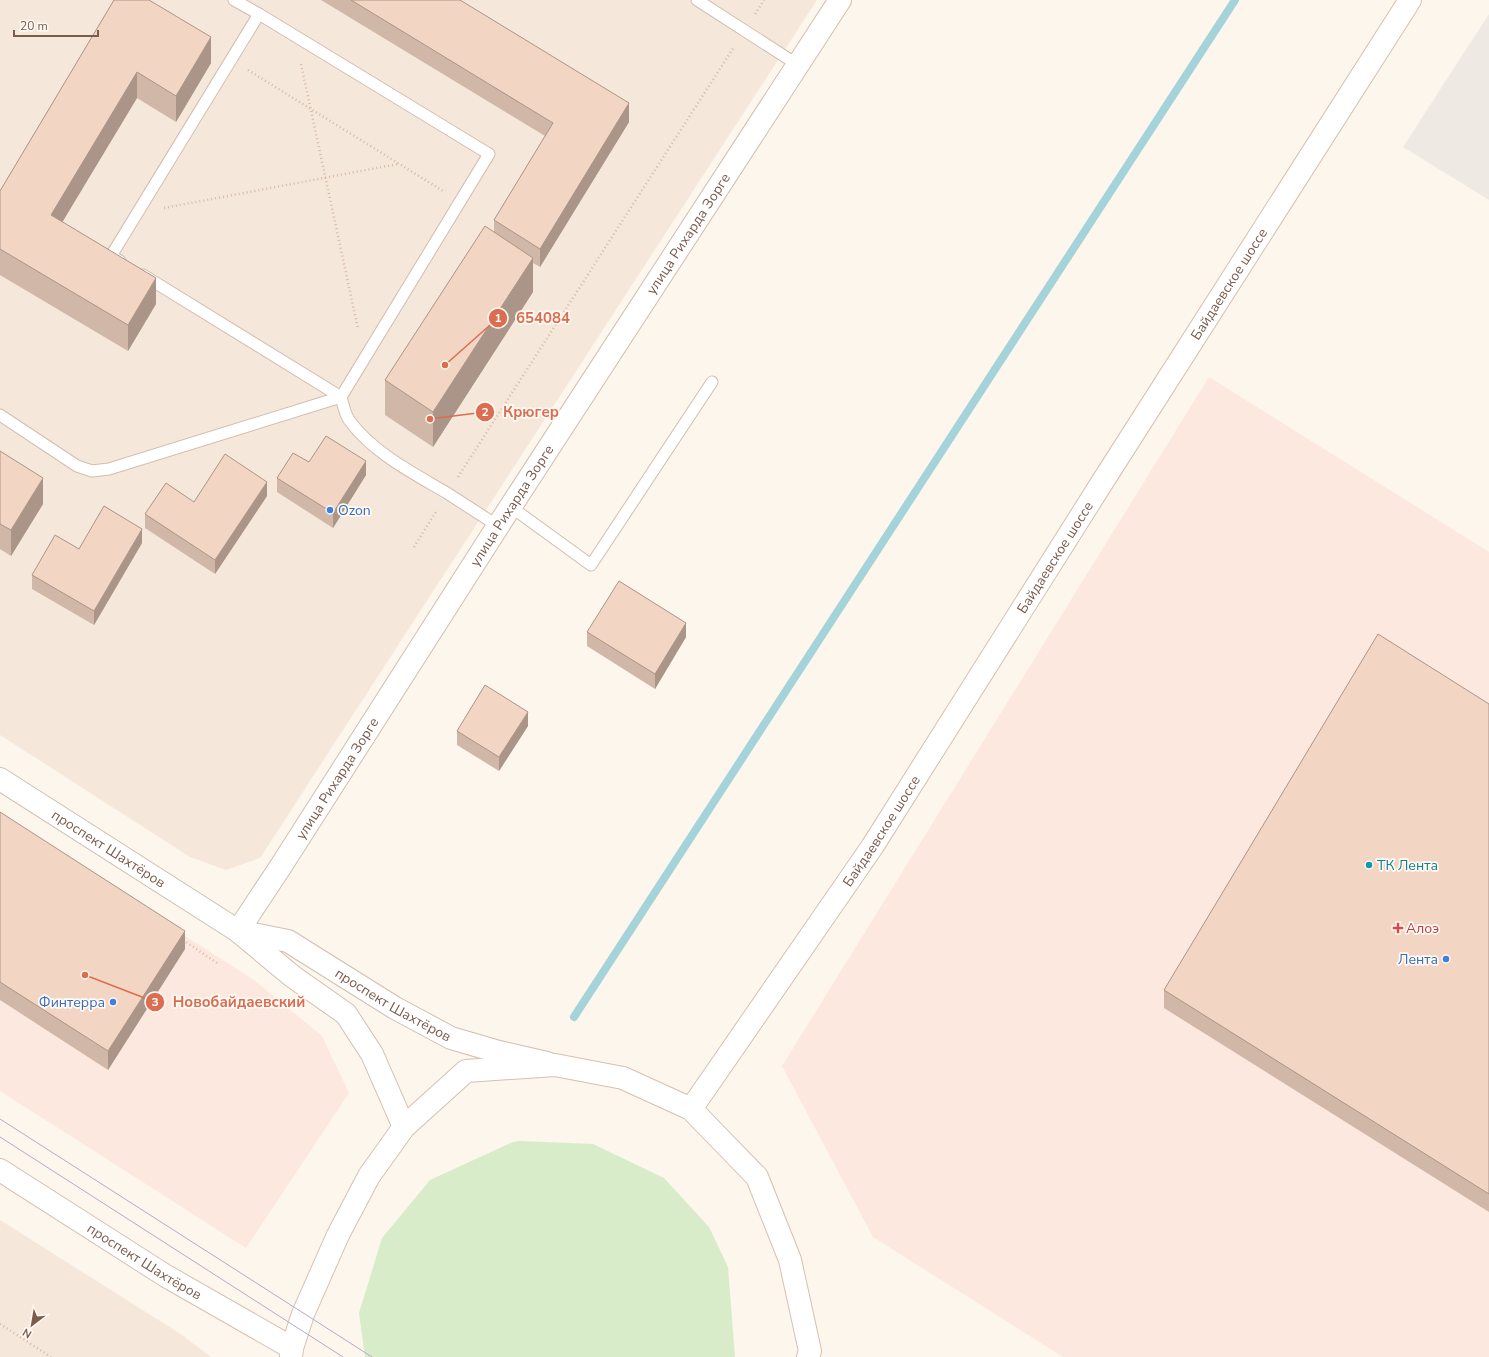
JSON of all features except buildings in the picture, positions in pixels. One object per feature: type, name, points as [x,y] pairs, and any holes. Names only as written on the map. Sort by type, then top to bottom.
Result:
[{"type":"main road","name":"улица Рихарда Зорге","points":[[238,931],[286,860],[498,526],[840,0]]},
{"type":"main road","name":"Байдаевское шоссе","points":[[691,1109],[872,847],[1103,481],[1410,0]]},
{"type":"main road","name":"проспект Шахтёров","points":[[0,779],[238,931],[292,976],[346,1014],[372,1054],[404,1127]]},
{"type":"main road","name":"проспект Шахтёров","points":[[238,931],[288,941],[395,1008],[451,1038],[499,1052],[555,1065]]},
{"type":"main road","points":[[292,1353],[303,1314],[338,1235],[369,1176],[404,1127],[466,1071],[555,1065],[623,1078],[691,1109],[757,1177],[790,1260],[810,1355]]},
{"type":"main road","name":"проспект Шахтёров","points":[[0,1170],[166,1276],[292,1353]]},
{"type":"lane","points":[[0,415],[77,466],[92,471],[109,469],[341,397],[489,154],[234,0]]},
{"type":"lane","points":[[697,0],[798,65]]},
{"type":"lane","points":[[259,14],[111,256],[341,397],[348,418],[361,435],[383,453],[411,472],[498,526]]},
{"type":"lane","points":[[511,507],[591,565],[712,382]]},
{"type":"path","points":[[414,547],[764,0]]},
{"type":"path","points":[[295,36],[364,359]]},
{"type":"path","points":[[231,60],[460,202]]},
{"type":"path","points":[[138,213],[398,164]]},
{"type":"path","points":[[178,937],[217,963]]},
{"type":"path","points":[[0,1324],[50,1357]]},
{"type":"shaded area","points":[[0,0],[817,0],[260,858],[226,870],[190,857],[0,735]]},
{"type":"shaded area","points":[[1489,14],[1489,200],[1403,147]]},
{"type":"shaded area","points":[[1209,377],[1489,552],[1489,1357],[1063,1357],[873,1237],[782,1066]]},
{"type":"shaded area","points":[[0,818],[254,980],[322,1036],[349,1093],[246,1248],[0,1091]]},
{"type":"shaded area","points":[[0,1220],[179,1333],[211,1357],[0,1357]]},
{"type":"green space","points":[[513,1142],[593,1144],[664,1178],[709,1227],[728,1267],[735,1357],[365,1357],[359,1313],[382,1238],[430,1180]]},
{"type":"waterway","points":[[574,1017],[1235,0]]},
{"type":"tram line","points":[[0,1119],[372,1357]]},
{"type":"tram line","points":[[0,1137],[343,1357]]},
{"type":"place","name":"654084","points":[[445,365]]},
{"type":"place","name":"Крюгер","points":[[430,419]]},
{"type":"place","name":"Ozon","points":[[330,510]]},
{"type":"place","name":"ТК Лента","points":[[1369,865]]},
{"type":"place","name":"Алоэ","points":[[1398,928]]},
{"type":"place","name":"Лента","points":[[1446,959]]},
{"type":"place","name":"Новобайдаевский","points":[[85,975]]},
{"type":"place","name":"Финтерра","points":[[113,1002]]}]
